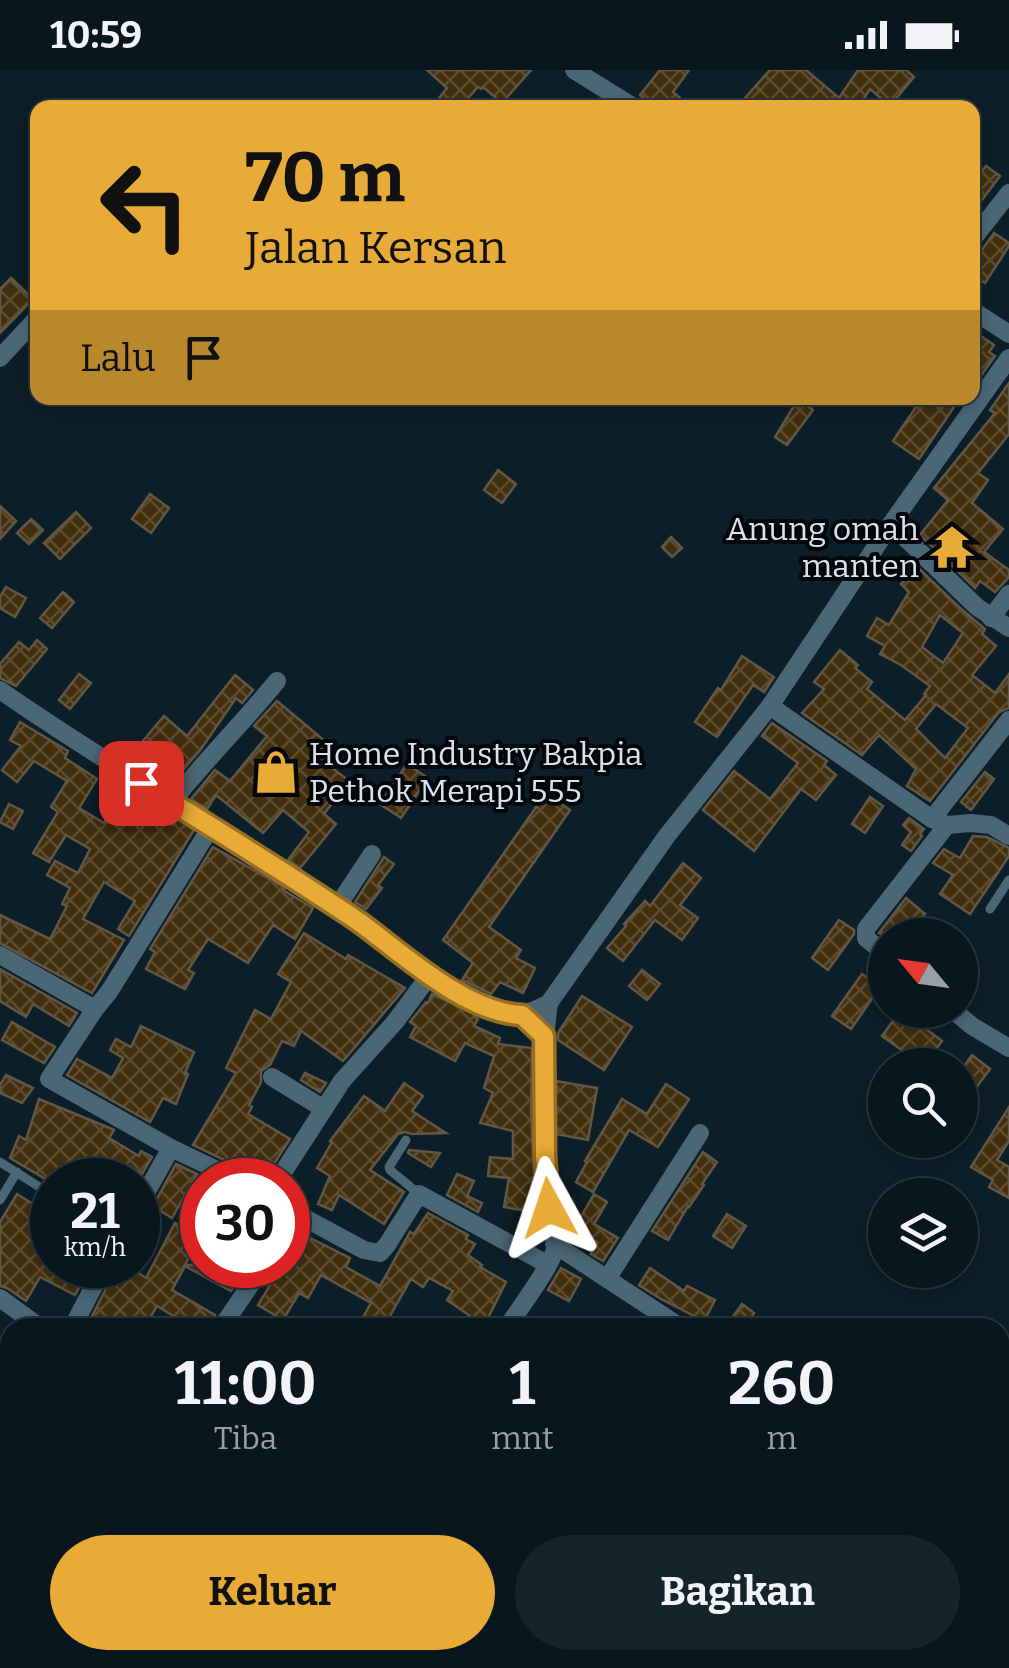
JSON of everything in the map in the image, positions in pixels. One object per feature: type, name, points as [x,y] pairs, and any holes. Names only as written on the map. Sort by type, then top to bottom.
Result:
[{"type":"street","points":[[574,70],[622,100]]},
{"type":"street","points":[[980,230],[1009,193]]},
{"type":"street","points":[[980,315],[1009,334]]},
{"type":"street","points":[[0,358],[30,326]]},
{"type":"street","points":[[980,399],[1009,358]]},
{"type":"street","points":[[513,1318],[552,1255],[554,1244],[545,1155],[544,1036],[548,1003],[666,836],[770,706],[976,405]]},
{"type":"street","points":[[891,524],[991,618],[1009,628]]},
{"type":"street","points":[[991,618],[1009,594]]},
{"type":"street","points":[[172,802],[276,682]]},
{"type":"street","points":[[0,690],[337,908],[430,974],[487,1007],[522,1015],[548,1003]]},
{"type":"street","points":[[770,706],[939,822],[991,825],[1009,836]]},
{"type":"street","points":[[873,918],[1009,720]]},
{"type":"street","points":[[193,1158],[50,1080],[211,827]]},
{"type":"street","points":[[337,908],[372,854]]},
{"type":"street","points":[[0,955],[94,1009]]},
{"type":"street","points":[[292,1158],[342,1081],[396,1022],[430,974]]},
{"type":"street","points":[[522,1015],[544,1036]]},
{"type":"street","points":[[975,1028],[1009,1048]]},
{"type":"street","points":[[272,1076],[324,1109]]},
{"type":"street","points":[[607,1279],[700,1133]]},
{"type":"street","points":[[160,1169],[172,1148]]},
{"type":"street","points":[[310,1226],[380,1253],[419,1194],[547,1264]]},
{"type":"street","points":[[554,1244],[666,1318]]},
{"type":"street","points":[[77,1318],[93,1288]]},
{"type":"street","points":[[229,1318],[249,1288]]},
{"type":"street","points":[[0,1298],[27,1318]]},
{"type":"lane","points":[[990,908],[1009,880]]},
{"type":"lane","points":[[406,1140],[390,1170],[419,1194]]},
{"type":"lane","points":[[0,1162],[30,1181]]},
{"type":"lane","points":[[0,1200],[17,1172]]},
{"type":"building","points":[[427,70],[531,70],[505,100],[478,87],[466,100],[437,100],[447,88]]},
{"type":"building","points":[[660,70],[689,70],[673,92],[682,100],[646,100],[640,95]]},
{"type":"building","points":[[770,70],[806,70],[839,98],[858,70],[906,70],[914,77],[895,100],[883,100],[870,89],[863,100],[743,100]]},
{"type":"building","points":[[986,166],[1000,176],[980,202],[980,173]]},
{"type":"building","points":[[994,233],[1009,243],[985,283],[980,280],[980,253]]},
{"type":"building","points":[[11,278],[30,296],[30,302],[0,333],[0,289]]},
{"type":"building","points":[[980,335],[994,345],[989,352],[995,356],[980,377]]},
{"type":"building","points":[[1009,383],[1009,434],[978,473],[988,480],[972,503],[1003,529],[984,552],[1009,570],[1009,577],[995,592],[980,581],[975,588],[920,535],[948,500],[934,488],[995,413],[990,410]]},
{"type":"building","points":[[794,405],[806,405],[813,410],[787,445],[775,437]]},
{"type":"building","points":[[917,405],[955,405],[919,459],[893,441]]},
{"type":"building","points":[[498,470],[516,484],[502,503],[484,490]]},
{"type":"building","points":[[150,494],[169,508],[151,533],[132,519]]},
{"type":"building","points":[[0,506],[16,521],[0,539]]},
{"type":"building","points":[[76,512],[91,528],[60,559],[44,543]]},
{"type":"building","points":[[31,519],[43,530],[29,544],[17,533]]},
{"type":"building","points":[[671,537],[682,548],[672,557],[662,547]]},
{"type":"building","points":[[913,563],[985,629],[982,634],[996,646],[972,675],[995,693],[1009,674],[1009,708],[999,712],[930,801],[907,786],[916,769],[879,735],[862,755],[802,713],[824,689],[814,682],[840,650],[872,682],[867,689],[905,720],[926,695],[930,686],[880,654],[885,646],[867,636],[877,618],[889,625],[909,592],[901,584],[910,575],[906,571]],"holes":[[[940,615],[963,633],[943,663],[922,647]],[[936,704],[968,728],[945,758],[916,729]]]},
{"type":"building","points":[[6,587],[26,598],[15,617],[0,608],[0,597]]},
{"type":"building","points":[[63,592],[74,602],[52,628],[40,618]]},
{"type":"building","points":[[37,640],[47,649],[16,686],[0,678],[0,664],[19,642],[29,650]]},
{"type":"building","points":[[742,656],[774,677],[764,692],[753,685],[717,737],[695,722]]},
{"type":"building","points":[[79,674],[91,683],[70,709],[59,700]]},
{"type":"building","points":[[235,675],[253,690],[242,703],[236,698],[171,784],[160,776],[167,765],[141,743],[164,716],[187,736]]},
{"type":"building","points":[[277,701],[333,748],[323,761],[349,781],[324,814],[336,824],[300,868],[288,860],[309,832],[283,810],[263,833],[216,795],[207,809],[191,799],[215,770],[230,781],[267,736],[254,726]]},
{"type":"building","points":[[20,722],[68,751],[65,758],[97,779],[79,808],[104,823],[124,786],[142,797],[138,804],[173,825],[177,819],[194,830],[129,936],[118,929],[135,901],[104,882],[83,919],[124,940],[92,993],[0,943],[0,915],[50,939],[67,906],[62,904],[70,888],[47,875],[55,861],[78,873],[90,849],[66,835],[49,862],[33,853],[58,812],[51,807],[67,781],[34,761],[17,782],[2,770],[21,746],[10,740]]},
{"type":"building","points":[[772,723],[827,761],[824,765],[836,775],[816,800],[801,789],[754,851],[703,810],[734,771],[770,799],[798,763],[762,736]]},
{"type":"building","points":[[407,764],[428,778],[401,818],[380,804]]},
{"type":"building","points":[[985,772],[994,779],[971,810],[961,802]]},
{"type":"building","points":[[546,793],[570,810],[489,927],[521,950],[516,958],[535,968],[523,993],[500,982],[491,994],[462,980],[473,963],[443,940]]},
{"type":"building","points":[[870,797],[883,806],[865,833],[852,824]]},
{"type":"building","points":[[9,804],[23,811],[13,829],[0,822]]},
{"type":"building","points":[[909,818],[924,829],[911,851],[902,845],[911,832],[903,825]]},
{"type":"building","points":[[973,836],[987,837],[1009,848],[1009,856],[970,914],[940,894],[953,875],[933,863],[944,849],[960,858]]},
{"type":"building","points":[[213,847],[313,908],[295,939],[273,925],[248,963],[208,939],[188,970],[194,973],[185,989],[146,969],[155,952],[150,949]]},
{"type":"building","points":[[384,857],[394,864],[366,909],[355,902]]},
{"type":"building","points":[[683,863],[701,878],[680,905],[698,918],[682,940],[655,920],[623,961],[607,948],[645,901],[650,906]]},
{"type":"building","points":[[906,898],[925,914],[922,918],[891,918]]},
{"type":"building","points":[[839,920],[854,934],[828,970],[812,958]]},
{"type":"building","points":[[304,933],[405,988],[343,1061],[301,1031],[294,1046],[282,1041],[270,1065],[261,1071],[261,1082],[248,1114],[290,1139],[278,1158],[220,1158],[193,1145],[236,1073],[226,1068],[255,1010],[271,1019],[291,982],[278,974]]},
{"type":"building","points":[[0,969],[77,1013],[69,1026],[33,1004],[26,1017],[0,1001]]},
{"type":"building","points":[[642,970],[660,984],[647,1000],[629,986]]},
{"type":"building","points":[[862,974],[868,978],[868,1004],[851,1029],[832,1016]]},
{"type":"building","points":[[432,994],[477,1015],[474,1026],[500,1038],[498,1044],[532,1048],[532,1212],[504,1207],[509,1178],[488,1176],[490,1157],[513,1159],[513,1131],[480,1123],[493,1093],[484,1088],[494,1056],[465,1043],[455,1061],[410,1037],[416,1026],[410,1022]]},
{"type":"building","points":[[582,996],[632,1027],[604,1070],[558,1040],[558,1033]]},
{"type":"building","points":[[12,1022],[55,1047],[44,1063],[2,1040]]},
{"type":"building","points":[[141,1026],[194,1052],[176,1104],[163,1098],[150,1122],[67,1075],[77,1059],[112,1078],[123,1058],[110,1050],[116,1039],[131,1047]]},
{"type":"building","points":[[888,1028],[925,1028],[942,1041],[937,1048],[899,1048],[882,1036]]},
{"type":"building","points":[[978,1060],[990,1069],[978,1085]]},
{"type":"building","points":[[305,1073],[326,1083],[320,1092],[301,1080]]},
{"type":"building","points":[[6,1075],[33,1088],[22,1103],[0,1093]]},
{"type":"building","points":[[556,1081],[597,1088],[588,1140],[556,1134]]},
{"type":"building","points":[[404,1083],[423,1096],[412,1111],[446,1133],[398,1134],[370,1170],[404,1192],[384,1224],[339,1195],[332,1210],[318,1204],[330,1176],[317,1168],[330,1141],[364,1096],[385,1111]]},
{"type":"building","points":[[666,1084],[689,1099],[658,1147],[629,1130],[593,1192],[576,1182],[622,1099],[647,1114]]},
{"type":"building","points":[[39,1099],[114,1130],[109,1138],[139,1156],[141,1151],[152,1157],[30,1158],[30,1170],[10,1158],[19,1136],[26,1140]]},
{"type":"building","points":[[1009,1107],[1009,1141],[997,1160],[1009,1167],[1009,1198],[989,1187],[993,1180],[971,1167]]},
{"type":"building","points":[[409,1150],[440,1153],[431,1167]]},
{"type":"building","points":[[703,1152],[717,1162],[668,1240],[652,1231]]},
{"type":"building","points":[[176,1164],[180,1166],[180,1204],[172,1218],[160,1210],[160,1193]]},
{"type":"building","points":[[457,1174],[474,1181],[467,1196],[482,1203],[478,1212],[447,1195]]},
{"type":"building","points":[[17,1194],[30,1202],[30,1288],[34,1288],[26,1301],[0,1286],[0,1222]]},
{"type":"building","points":[[594,1194],[607,1202],[594,1224],[618,1238],[603,1261],[591,1254],[598,1243],[574,1229]]},
{"type":"building","points":[[428,1213],[468,1235],[466,1239],[475,1244],[468,1255],[506,1282],[488,1318],[469,1318],[447,1300],[453,1291],[429,1278],[423,1287],[411,1279],[389,1318],[363,1318],[371,1303],[321,1275],[308,1298],[299,1293],[284,1318],[258,1305],[268,1288],[310,1288],[310,1238],[350,1258],[346,1267],[380,1286],[410,1232],[414,1234]]},
{"type":"building","points":[[727,1214],[746,1226],[732,1248],[713,1236]]},
{"type":"building","points":[[175,1223],[180,1226],[180,1275],[172,1290],[215,1315],[214,1318],[177,1318],[157,1306],[150,1318],[91,1318],[106,1288],[160,1288],[160,1251]]},
{"type":"building","points":[[561,1268],[581,1279],[569,1301],[548,1290]]},
{"type":"building","points":[[650,1268],[684,1291],[687,1286],[715,1300],[706,1318],[698,1318],[639,1285]]},
{"type":"building","points":[[742,1304],[754,1313],[751,1318],[732,1318]]},
{"type":"place","name":"Anung omah manten","points":[[952,547]]},
{"type":"place","name":"Home Industry Bakpia Pethok Merapi 555","points":[[276,772]]},
{"type":"route","points":[[141,783],[358,921],[461,994],[487,1007],[522,1015],[544,1036],[549,1208]]}]
